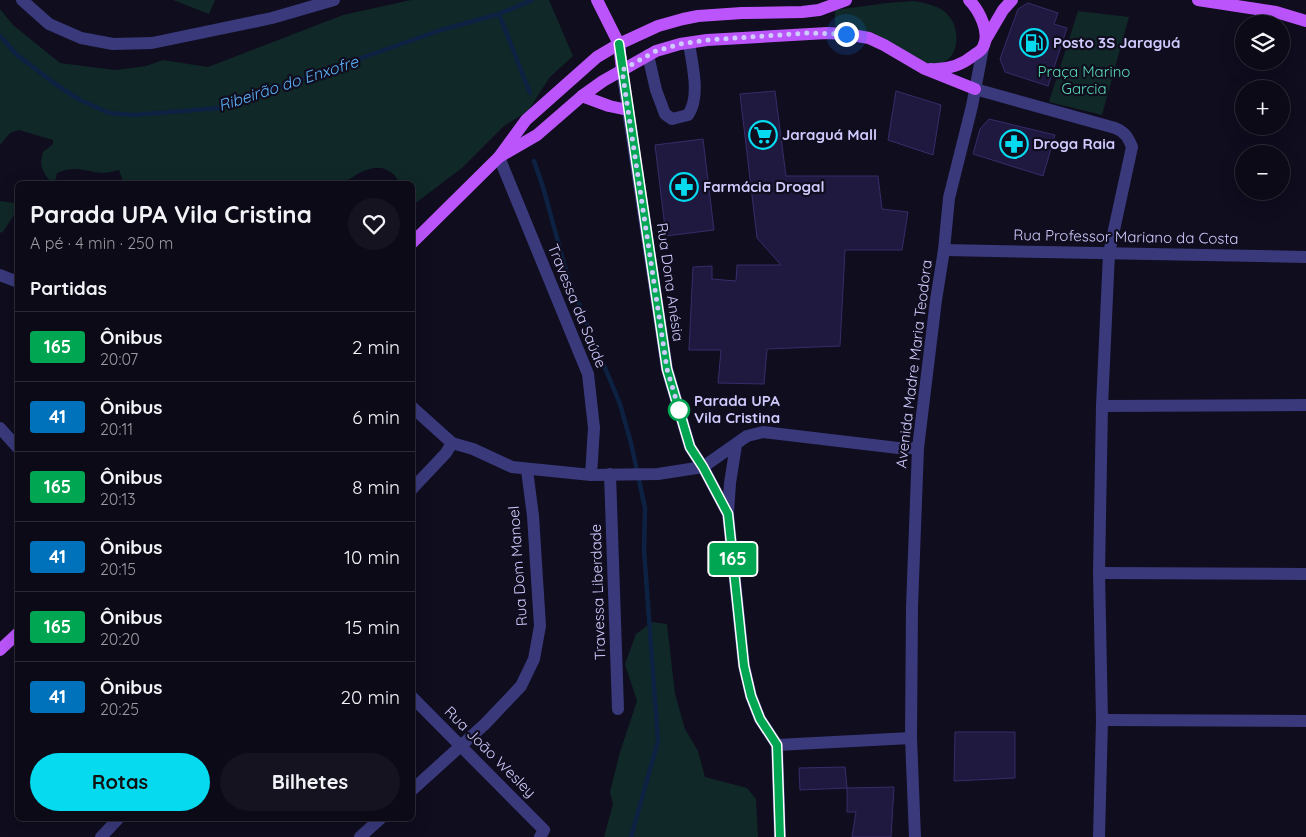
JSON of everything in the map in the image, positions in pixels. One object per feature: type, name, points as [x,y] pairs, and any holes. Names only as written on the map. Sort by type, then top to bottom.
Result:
[{"type":"main road","points":[[415,240],[499,156],[526,120],[597,57],[619,44],[658,26],[682,19],[742,13],[802,12],[819,10],[846,0]]},
{"type":"main road","points":[[969,0],[979,10],[984,43]]},
{"type":"main road","points":[[925,69],[951,68],[970,59],[984,43],[1003,10],[1012,0]]},
{"type":"main road","points":[[1198,0],[1276,12],[1306,21]]},
{"type":"main road","name":"Rua Dona Anésia","points":[[598,2],[619,44],[622,70]]},
{"type":"main road","points":[[499,156],[538,135],[582,96],[656,51],[707,40],[778,35],[846,34],[869,38],[925,69],[975,90]]},
{"type":"main road","points":[[582,96],[609,106],[628,110]]},
{"type":"main road","points":[[0,650],[15,636]]},
{"type":"street","points":[[22,0],[49,24],[81,38],[113,44],[152,44],[272,18],[334,0]]},
{"type":"street","points":[[648,56],[656,90],[665,114],[672,119],[688,115],[694,106],[695,92],[689,43]]},
{"type":"street","name":"Avenida Madre Maria Teodora","points":[[915,837],[911,738],[912,606],[918,448],[949,198],[975,90],[984,43]]},
{"type":"street","name":"Rua Dona Anésia","points":[[622,70],[667,369],[690,447],[728,514]]},
{"type":"street","points":[[975,90],[1115,128],[1123,131],[1132,147],[1109,254],[1102,406],[1099,573],[1102,720],[1099,837]]},
{"type":"street","name":"Travessa da Saúde","points":[[499,156],[588,374],[594,428],[592,475]]},
{"type":"street","name":"Rua Professor Mariano da Costa","points":[[944,250],[1306,257]]},
{"type":"street","points":[[0,275],[15,281]]},
{"type":"street","points":[[1102,406],[1306,405]]},
{"type":"street","points":[[415,410],[452,443],[474,449],[512,467],[592,475],[658,474],[703,467],[747,436],[763,432],[898,448],[918,448]]},
{"type":"street","points":[[0,428],[15,445]]},
{"type":"street","points":[[415,486],[446,453],[452,443]]},
{"type":"street","name":"Rua Dona Anésia","points":[[736,445],[728,514],[744,666],[751,696],[760,719],[777,745]]},
{"type":"street","name":"Rua Dom Manoel","points":[[415,787],[462,746],[521,686],[534,658],[540,626],[533,516],[527,470]]},
{"type":"street","name":"Travessa Liberdade","points":[[616,474],[618,709]]},
{"type":"street","points":[[1099,573],[1306,574]]},
{"type":"street","name":"Rua João Wesley","points":[[415,700],[462,746],[542,834]]},
{"type":"street","points":[[1102,720],[1306,721]]},
{"type":"street","points":[[780,837],[777,745],[911,738]]},
{"type":"street","points":[[100,837],[116,821]]},
{"type":"street","points":[[360,837],[378,821]]},
{"type":"green space","points":[[173,0],[215,0],[209,14]]},
{"type":"green space","points":[[411,0],[549,0],[573,56],[550,77],[528,111],[504,126],[462,168],[415,203],[415,181],[398,181],[394,175],[383,168],[364,171],[346,181],[123,181],[119,170],[102,173],[69,169],[57,173],[55,181],[50,181],[44,172],[41,161],[43,152],[53,144],[53,140],[19,130],[10,133],[0,145],[0,9],[13,25],[60,63],[115,70],[146,66],[163,60],[208,67],[343,15]]},
{"type":"green space","points":[[914,1],[937,7],[951,18],[957,37],[956,46],[947,61],[938,64],[923,63],[868,36],[835,26],[835,10]]},
{"type":"green space","name":"Praça Marino Garcia","points":[[1078,11],[1129,17],[1102,115],[1049,102]]},
{"type":"green space","points":[[0,201],[14,203],[14,215],[2,233],[0,232]]},
{"type":"green space","points":[[652,622],[667,624],[675,694],[685,729],[698,751],[705,777],[747,788],[756,799],[758,837],[604,837],[613,804],[610,792],[620,752],[637,701],[625,664],[636,634]]},
{"type":"building","name":"Posto 3S Jaraguá","points":[[1028,3],[1058,13],[1054,24],[1067,28],[1048,86],[1005,72],[1000,59],[1018,9]]},
{"type":"building","points":[[775,91],[786,176],[878,176],[882,209],[908,212],[902,250],[845,250],[840,346],[767,349],[764,384],[718,383],[721,350],[689,350],[693,267],[712,266],[712,279],[736,281],[737,265],[781,265],[757,238],[740,94]]},
{"type":"building","points":[[896,91],[941,105],[933,155],[888,140]]},
{"type":"building","name":"Droga Raia","points":[[989,119],[1055,135],[1043,176],[973,154],[980,129]]},
{"type":"building","name":"Farmácia Drogal","points":[[703,139],[714,230],[666,236],[655,145]]},
{"type":"building","points":[[955,732],[1015,732],[1015,778],[954,781]]},
{"type":"building","points":[[845,767],[847,788],[800,790],[799,768]]},
{"type":"building","points":[[894,787],[891,837],[852,837],[856,812],[847,812],[847,788]]},
{"type":"waterway","name":"Ribeirão do Enxofre","points":[[0,36],[17,55],[80,100],[109,113],[134,115],[219,108],[441,30],[499,14],[532,0]]},
{"type":"waterway","points":[[499,14],[530,93]]},
{"type":"waterway","points":[[534,161],[568,278],[620,404],[631,443],[645,508],[644,550],[658,741],[631,837]]},
{"type":"bus line","name":"165","points":[[619,44],[667,369],[690,447],[728,514],[744,666],[751,696],[760,719],[777,745],[780,837]]},
{"type":"place","name":"Posto 3S Jaraguá","points":[[1034,43]]},
{"type":"place","name":"Jaraguá Mall","points":[[763,135]]},
{"type":"place","name":"Droga Raia","points":[[1014,144]]},
{"type":"place","name":"Farmácia Drogal","points":[[684,187]]},
{"type":"place","name":"Parada UPA Vila Cristina","points":[[679,410]]},
{"type":"route","points":[[679,410],[681,416],[667,369],[622,70],[656,51],[680,44],[707,40],[807,33],[846,34]]}]
